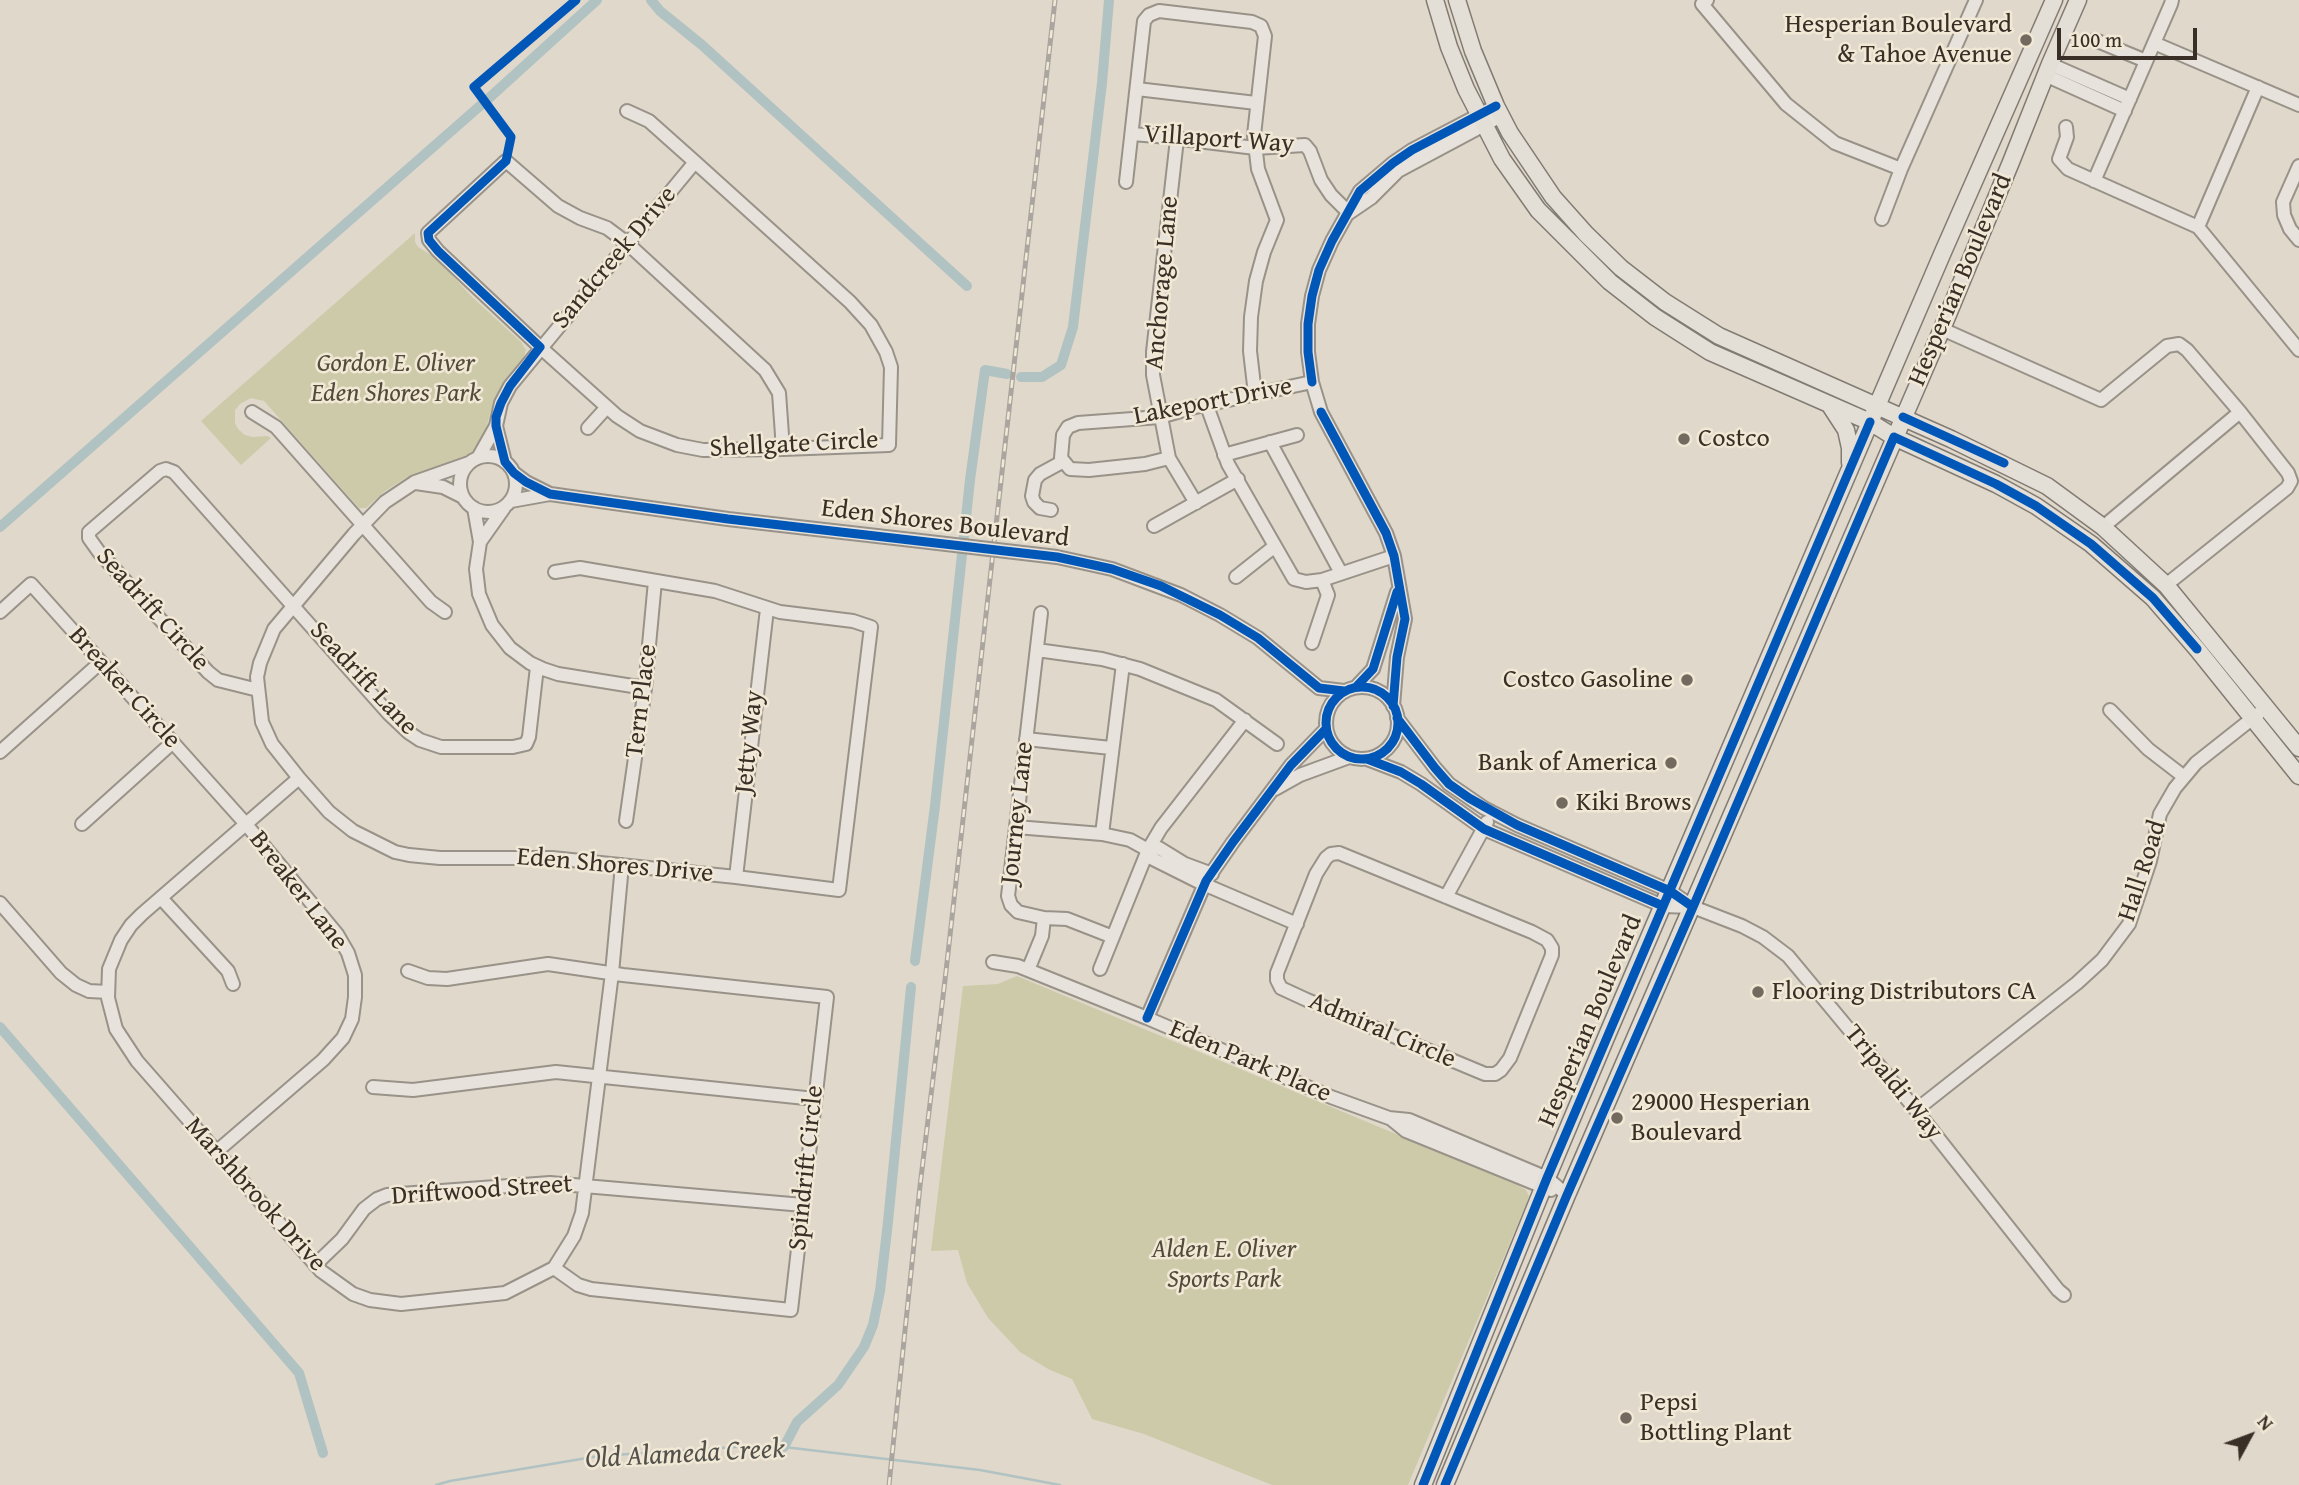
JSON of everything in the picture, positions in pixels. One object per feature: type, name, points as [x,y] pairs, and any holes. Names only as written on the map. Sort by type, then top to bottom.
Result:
[{"type":"main road","points":[[1435,0],[1451,54],[1502,159],[1538,210],[1610,282],[1655,317],[1710,352],[1870,422],[1996,484],[2036,506],[2091,544],[2153,598],[2299,776]]},
{"type":"main road","points":[[1457,0],[1473,51],[1498,111],[1539,179],[1586,234],[1621,268],[1665,302],[1719,336],[1903,417],[2047,486],[2103,527],[2166,585],[2299,748]]},
{"type":"main road","name":"Hesperian Boulevard","points":[[1423,1485],[1545,1183],[1666,898],[1942,252],[2054,0]]},
{"type":"main road","name":"Hesperian Boulevard","points":[[1445,1485],[1567,1195],[1941,329],[2078,0]]},
{"type":"main road","points":[[2041,31],[2037,66],[2047,69]]},
{"type":"main road","points":[[1827,403],[1846,430],[1850,468]]},
{"type":"main road","points":[[1499,1299],[1496,1320],[1499,1327],[1509,1334]]},
{"type":"street","points":[[1882,219],[1901,169],[1976,0]]},
{"type":"street","points":[[2094,181],[2172,0]]},
{"type":"street","points":[[1705,2],[1786,104],[1835,143],[1901,169]]},
{"type":"street","points":[[1126,182],[1144,21],[1149,15],[1159,11],[1252,22],[1261,26],[1265,36],[1256,103],[1255,148],[1258,169],[1277,220],[1256,281],[1251,317],[1250,351],[1255,394]]},
{"type":"street","points":[[2095,40],[2146,61]]},
{"type":"street","points":[[2154,43],[2299,105]]},
{"type":"street","points":[[2047,69],[2127,105]]},
{"type":"street","points":[[2198,226],[2258,87]]},
{"type":"street","points":[[1137,89],[1256,103]]},
{"type":"street","points":[[628,111],[649,121],[695,162]]},
{"type":"street","points":[[1367,759],[1379,755],[1393,742],[1397,730],[1397,657],[1405,619],[1394,555],[1386,533],[1321,412],[1312,382],[1308,324],[1312,296],[1319,270],[1349,213],[1371,198],[1398,170],[1498,111]]},
{"type":"street","points":[[2066,127],[2067,137],[2059,159],[2068,169],[2198,226],[2299,350]]},
{"type":"street","name":"Villaport Way","points":[[1132,135],[1157,135],[1255,148],[1295,144],[1307,146],[1321,180],[1349,213]]},
{"type":"street","name":"Anchorage Lane","points":[[1177,139],[1153,352],[1153,375],[1169,458],[1196,503]]},
{"type":"street","name":"Shellgate Circle","points":[[627,243],[607,228],[558,206],[506,161],[428,233],[429,240],[438,251],[540,347],[607,407],[640,431],[677,445],[704,450],[889,445],[891,367],[871,325],[850,302],[695,162]]},
{"type":"street","name":"Sandcreek Drive","points":[[473,461],[496,426],[501,403],[510,386],[695,162]]},
{"type":"street","points":[[2299,166],[2283,202],[2284,215],[2299,240]]},
{"type":"street","points":[[627,243],[765,370],[779,393],[783,449]]},
{"type":"street","points":[[1941,329],[2101,400],[2167,346],[2179,344],[2187,350],[2240,412],[2288,473],[2291,481],[2287,488],[2166,585]]},
{"type":"street","name":"Lakeport Drive","points":[[1169,458],[1145,464],[1089,470],[1070,469],[1062,462],[1060,454],[1063,435],[1073,424],[1160,416],[1312,382]]},
{"type":"street","points":[[1207,406],[1224,455],[1294,579],[1306,583],[1322,580],[1394,555]]},
{"type":"street","points":[[588,428],[607,407]]},
{"type":"street","points":[[251,412],[276,428],[430,602],[445,611]]},
{"type":"street","points":[[2103,527],[2240,412]]},
{"type":"street","points":[[496,426],[505,462]]},
{"type":"street","points":[[1224,455],[1297,435]]},
{"type":"street","points":[[1270,442],[1341,573]]},
{"type":"street","points":[[463,497],[460,479],[473,461],[487,456],[497,457],[514,473],[516,487],[508,504],[480,542]]},
{"type":"street","name":"Eden Shores Drive","points":[[473,461],[415,482],[384,502],[294,604],[271,637],[257,677],[265,732],[299,778],[338,820],[369,840],[395,852],[424,858],[530,857],[839,890],[871,626],[767,608],[715,591],[580,568],[555,572]]},
{"type":"street","points":[[1051,510],[1043,509],[1034,502],[1032,496],[1035,480],[1040,474],[1062,462]]},
{"type":"street","name":"Seadrift Circle","points":[[258,690],[218,680],[208,672],[92,544],[89,532],[160,471],[174,471],[294,604]]},
{"type":"street","name":"Eden Shores Boulevard","points":[[514,473],[550,494],[728,519],[1057,557],[1112,569],[1181,595],[1220,615],[1258,638],[1319,688]]},
{"type":"street","points":[[1154,526],[1238,479]]},
{"type":"street","points":[[415,482],[443,487],[463,497],[474,508],[489,512],[508,504]]},
{"type":"street","name":"Eden Shores Boulevard","points":[[508,504],[550,494]]},
{"type":"street","points":[[474,508],[480,542],[476,569],[479,594],[483,608],[501,639],[537,667],[558,674],[645,688]]},
{"type":"street","points":[[1236,577],[1275,546]]},
{"type":"street","points":[[1312,643],[1328,595],[1322,580]]},
{"type":"street","name":"Tern Place","points":[[626,821],[645,688],[655,581]]},
{"type":"street","name":"Breaker Circle","points":[[0,612],[31,584],[245,823]]},
{"type":"street","points":[[1147,1018],[1208,880],[1233,842],[1326,723],[1330,704],[1373,669],[1398,589]]},
{"type":"street","name":"Seadrift Lane","points":[[294,604],[398,723],[420,740],[441,747],[513,747],[526,744],[537,667]]},
{"type":"street","name":"Jetty Way","points":[[736,877],[767,608]]},
{"type":"street","name":"Journey Lane","points":[[1041,613],[1008,896],[1011,905],[1018,912],[1044,918],[1067,919],[1113,937]]},
{"type":"street","points":[[1037,650],[1123,664],[1216,700],[1277,744]]},
{"type":"street","points":[[0,752],[101,662]]},
{"type":"street","points":[[1102,834],[1123,664]]},
{"type":"street","points":[[1349,757],[1333,746],[1319,688],[1367,687],[1387,697],[1421,752],[1449,784],[1492,812],[1666,898]]},
{"type":"street","name":"Hall Road","points":[[1916,1110],[2077,983],[2102,960],[2129,924],[2150,862],[2160,814],[2183,776],[2266,707]]},
{"type":"street","points":[[2110,710],[2148,749],[2183,776]]},
{"type":"street","points":[[1100,969],[1149,850],[1161,828],[1245,720]]},
{"type":"street","points":[[1026,739],[1111,748]]},
{"type":"street","points":[[82,824],[173,742]]},
{"type":"street","points":[[1272,791],[1300,775],[1349,757],[1367,759],[1401,772],[1484,829],[1693,907]]},
{"type":"street","name":"Marshbrook Drive","points":[[299,778],[142,914],[121,940],[109,969],[108,992],[112,1017],[125,1045],[315,1265],[335,1283],[353,1294],[370,1300],[401,1304],[505,1293],[554,1268]]},
{"type":"street","points":[[1446,897],[1492,812]]},
{"type":"street","name":"Breaker Lane","points":[[216,1152],[330,1053],[343,1038],[352,1019],[355,997],[355,975],[348,953],[337,934],[245,823]]},
{"type":"street","points":[[1016,827],[1102,834],[1130,840],[1149,850],[1158,848],[1208,880],[1297,924]]},
{"type":"street","name":"Admiral Circle","points":[[1334,854],[1350,856],[1536,933],[1547,940],[1552,948],[1510,1058],[1495,1074],[1485,1074],[1281,988],[1277,973],[1297,924],[1320,867],[1326,858],[1334,854]]},
{"type":"street","points":[[554,1268],[574,1236],[582,1213],[612,973],[622,865]]},
{"type":"street","points":[[161,898],[228,971],[233,984]]},
{"type":"street","points":[[0,904],[61,973],[89,991],[108,992]]},
{"type":"street","name":"Tripaldi Way","points":[[1693,907],[1742,926],[1763,937],[1788,956],[2064,1295]]},
{"type":"street","points":[[1028,970],[1042,936],[1044,918]]},
{"type":"street","name":"Eden Park Place","points":[[993,962],[1028,970],[1331,1097],[1389,1118],[1409,1120],[1567,1195]]},
{"type":"street","points":[[408,971],[428,978],[447,979],[548,964],[612,973]]},
{"type":"street","name":"Spindrift Circle","points":[[554,1268],[578,1285],[590,1289],[791,1310],[827,997],[612,973]]},
{"type":"street","points":[[373,1087],[413,1090],[556,1072],[815,1099]]},
{"type":"street","name":"Driftwood Street","points":[[315,1265],[342,1239],[364,1209],[387,1195],[550,1182],[803,1205]]},
{"type":"green space","name":"Gordon E. Oliver Eden Shores Park","points":[[415,233],[418,247],[437,259],[526,350],[524,357],[503,385],[490,413],[486,430],[476,448],[460,462],[406,478],[385,491],[366,508],[359,508],[264,401],[251,398],[235,410],[238,429],[252,437],[271,438],[241,465],[201,421]]},
{"type":"green space","name":"Alden E. Oliver Sports Park","points":[[1017,976],[1526,1190],[1529,1196],[1527,1202],[1408,1485],[1272,1485],[1144,1434],[1092,1419],[1072,1379],[1050,1370],[1020,1352],[988,1318],[967,1283],[958,1250],[931,1251],[963,986],[998,984]]},
{"type":"waterway","points":[[488,99],[597,0]]},
{"type":"waterway","points":[[651,0],[660,11],[702,45],[967,286]]},
{"type":"waterway","points":[[1021,377],[1042,377],[1061,365],[1073,327],[1102,83],[1109,0]]},
{"type":"waterway","points":[[0,527],[481,105]]},
{"type":"waterway","points":[[915,961],[985,370],[1007,374]]},
{"type":"waterway","points":[[784,1447],[797,1422],[838,1385],[864,1347],[873,1325],[888,1222],[911,987]]},
{"type":"waterway","points":[[0,1027],[299,1373],[323,1453]]},
{"type":"waterway","name":"Old Alameda Creek","points":[[436,1485],[599,1456],[736,1447],[784,1447],[980,1470],[1060,1485]]},
{"type":"railway","points":[[889,1485],[920,1186],[1055,0]]},
{"type":"cycle path","points":[[576,0],[474,87],[511,137],[506,161],[428,233],[429,240],[438,251],[540,347],[510,386],[496,417],[505,462],[514,473],[550,494],[728,519],[1057,557],[1112,569],[1161,586],[1220,615],[1258,638],[1319,688],[1344,691]]},
{"type":"cycle path","points":[[1312,382],[1308,352],[1312,296],[1319,270],[1332,241],[1360,191],[1412,150],[1496,106]]},
{"type":"cycle path","points":[[1321,412],[1386,533],[1394,556],[1405,619],[1397,657],[1393,706]]},
{"type":"cycle path","points":[[1903,417],[2004,463]]},
{"type":"cycle path","points":[[1423,1485],[1547,1178],[1870,422]]},
{"type":"cycle path","points":[[1445,1485],[1894,437],[1996,484],[2036,506],[2091,544],[2153,598],[2197,649]]},
{"type":"cycle path","points":[[1356,687],[1373,669],[1397,592]]},
{"type":"cycle path","points":[[1369,687],[1388,697],[1396,709],[1398,723],[1396,737],[1388,749],[1376,757],[1355,759],[1336,749],[1328,737],[1326,716],[1336,697],[1348,689],[1369,687]]},
{"type":"cycle path","points":[[1397,718],[1449,784],[1469,798],[1517,825],[1670,891],[1693,907]]},
{"type":"cycle path","points":[[1147,1018],[1206,881],[1291,765],[1326,729]]},
{"type":"cycle path","points":[[1367,759],[1401,772],[1484,829],[1663,906]]},
{"type":"place","name":"Hesperian Boulevard & Tahoe Avenue","points":[[2026,40]]},
{"type":"place","name":"Costco","points":[[1684,439]]},
{"type":"place","name":"Costco Gasoline","points":[[1687,680]]},
{"type":"place","name":"Bank of America","points":[[1671,763]]},
{"type":"place","name":"Kiki Brows","points":[[1562,803]]},
{"type":"place","name":"Flooring Distributors CA","points":[[1758,992]]},
{"type":"place","name":"29000 Hesperian Boulevard","points":[[1617,1118]]},
{"type":"place","name":"Pepsi Bottling Plant","points":[[1626,1418]]}]
